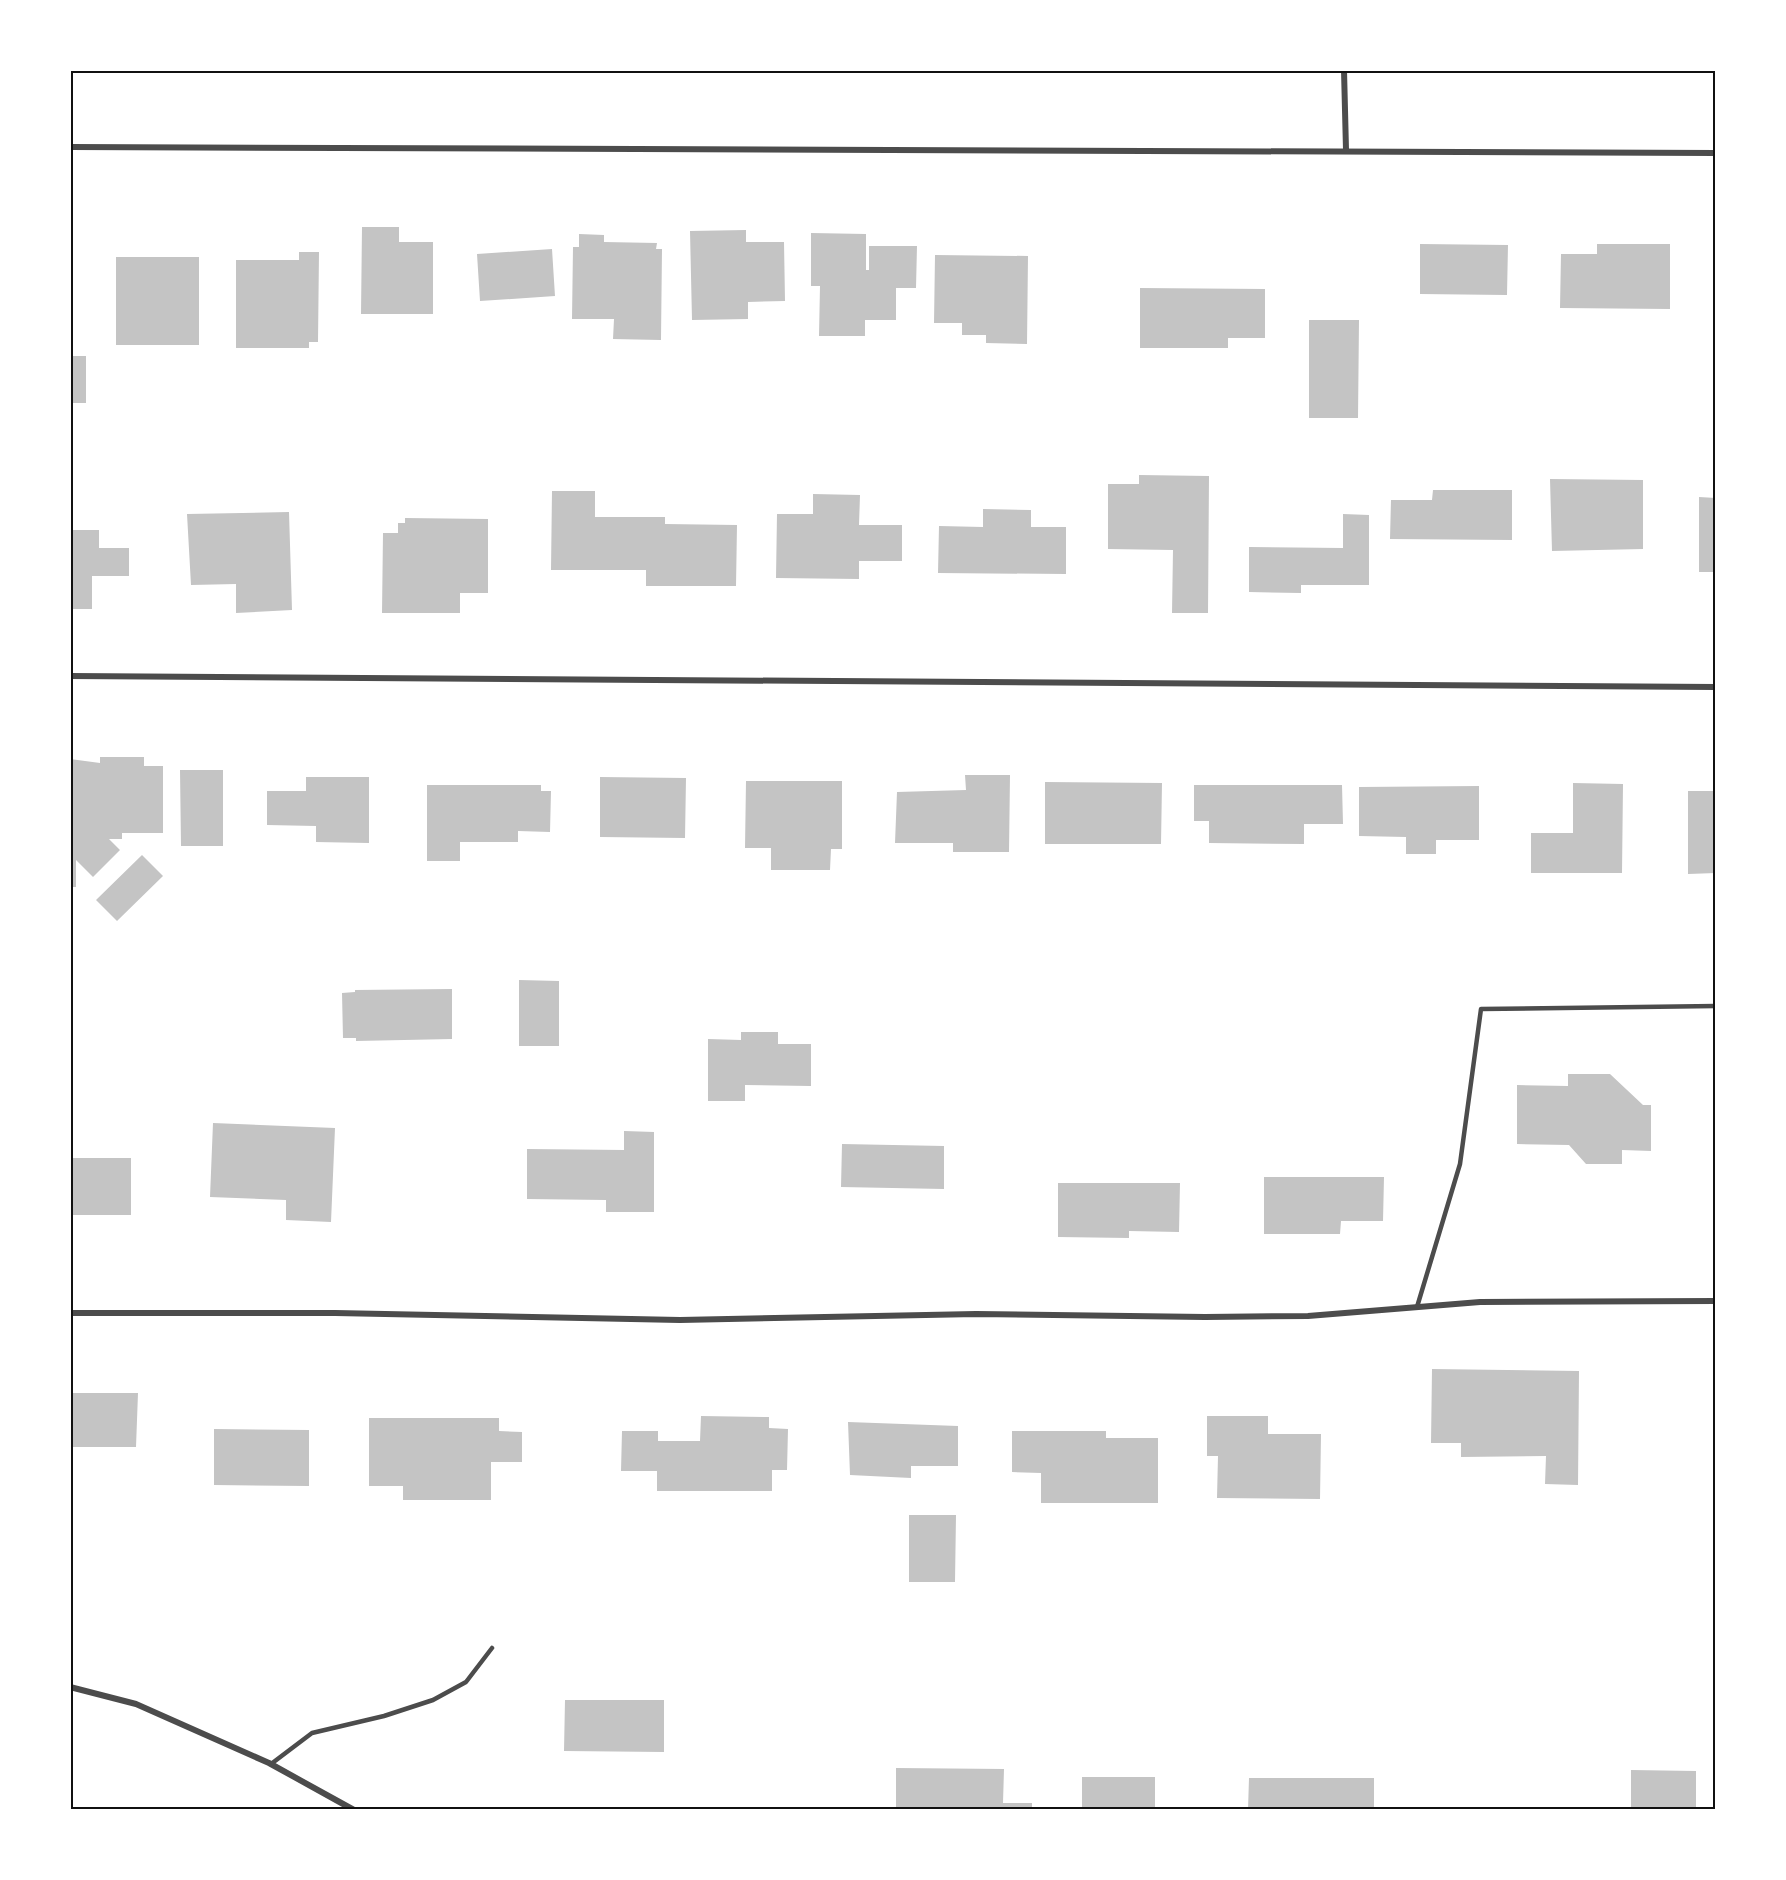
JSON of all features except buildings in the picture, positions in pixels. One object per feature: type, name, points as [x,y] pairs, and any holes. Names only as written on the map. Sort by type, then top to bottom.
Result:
[{"type":"street","points":[[1344,70],[1346,150]]},
{"type":"street","points":[[70,147],[1716,153]]},
{"type":"street","points":[[70,676],[1716,687]]},
{"type":"street","points":[[70,1313],[335,1313],[680,1320],[976,1314],[1308,1316],[1480,1302],[1716,1301]]},
{"type":"street","points":[[70,1687],[136,1704],[271,1764],[354,1809]]},
{"type":"lane","points":[[1417,1307],[1460,1164],[1481,1009],[1716,1006]]},
{"type":"lane","points":[[271,1764],[312,1733],[433,1700],[466,1682],[492,1648]]}]
